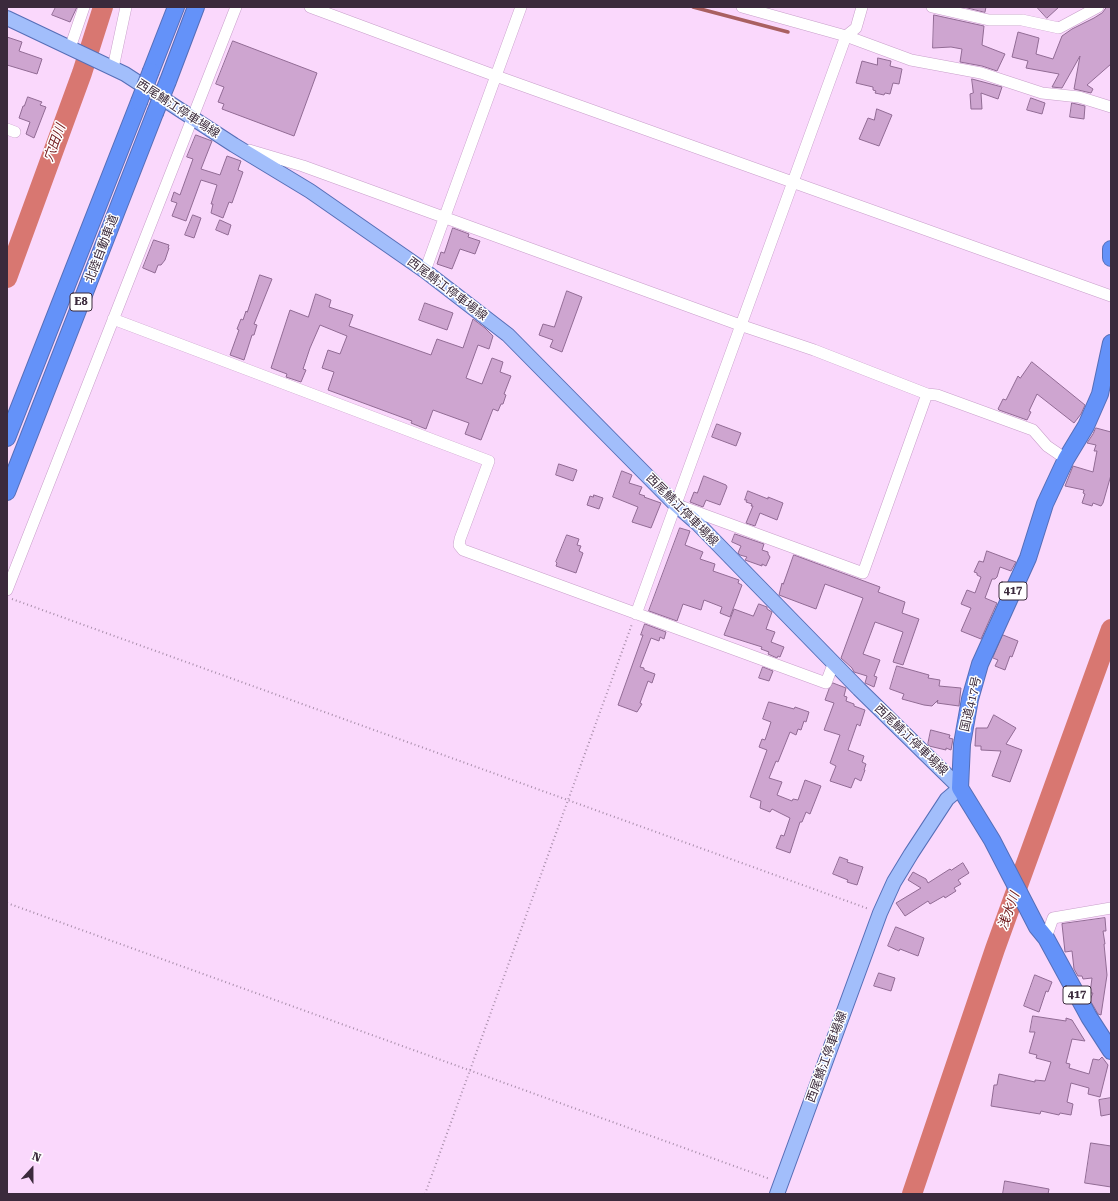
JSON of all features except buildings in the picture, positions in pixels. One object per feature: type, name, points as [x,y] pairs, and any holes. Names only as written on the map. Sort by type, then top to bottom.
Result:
[{"type":"highway","name":"北陸自動車道","points":[[7,438],[176,7]]},
{"type":"highway","name":"北陸自動車道","points":[[7,492],[196,7]]},
{"type":"highway","points":[[1111,248],[1111,258]]},
{"type":"highway","name":"国道417号","points":[[960,788],[962,744],[970,699],[980,664],[1028,558],[1045,504],[1066,459],[1086,426],[1100,394],[1111,343]]},
{"type":"highway","name":"417","points":[[960,788],[992,840],[1041,933],[1089,1017],[1111,1051]]},
{"type":"main road","name":"西尾鯖江停車場線","points":[[7,18],[107,66],[310,191],[425,271],[508,335],[675,504],[698,524],[768,598],[960,788],[947,799],[894,882],[880,913],[779,1188]]},
{"type":"street","points":[[73,49],[84,7]]},
{"type":"street","points":[[107,66],[126,7]]},
{"type":"street","points":[[7,590],[236,7]]},
{"type":"street","points":[[310,7],[496,76],[1111,296]]},
{"type":"street","points":[[425,271],[521,7]]},
{"type":"street","points":[[742,7],[846,36],[911,60],[981,73],[1042,93],[1079,97],[1111,108]]},
{"type":"street","points":[[636,614],[846,36],[856,28],[862,7]]},
{"type":"street","points":[[932,7],[989,20],[1022,20],[1059,28],[1098,7]]},
{"type":"street","points":[[234,145],[303,166],[740,325],[814,350],[927,394],[937,395],[1033,430],[1047,446],[1066,459]]},
{"type":"street","points":[[113,319],[489,461],[460,539],[459,545],[462,550],[826,683],[834,662]]},
{"type":"street","points":[[675,504],[863,573],[927,394]]},
{"type":"street","points":[[1041,933],[1053,918],[1111,908]]},
{"type":"path","points":[[7,597],[880,913]]},
{"type":"path","points":[[425,1194],[636,614]]},
{"type":"path","points":[[7,903],[470,1070],[779,1188]]},
{"type":"waterway","name":"穴田川","points":[[7,278],[82,73],[103,7]]},
{"type":"waterway","points":[[693,7],[788,32]]},
{"type":"waterway","name":"浅水川","points":[[912,1194],[995,949],[1111,629]]}]
